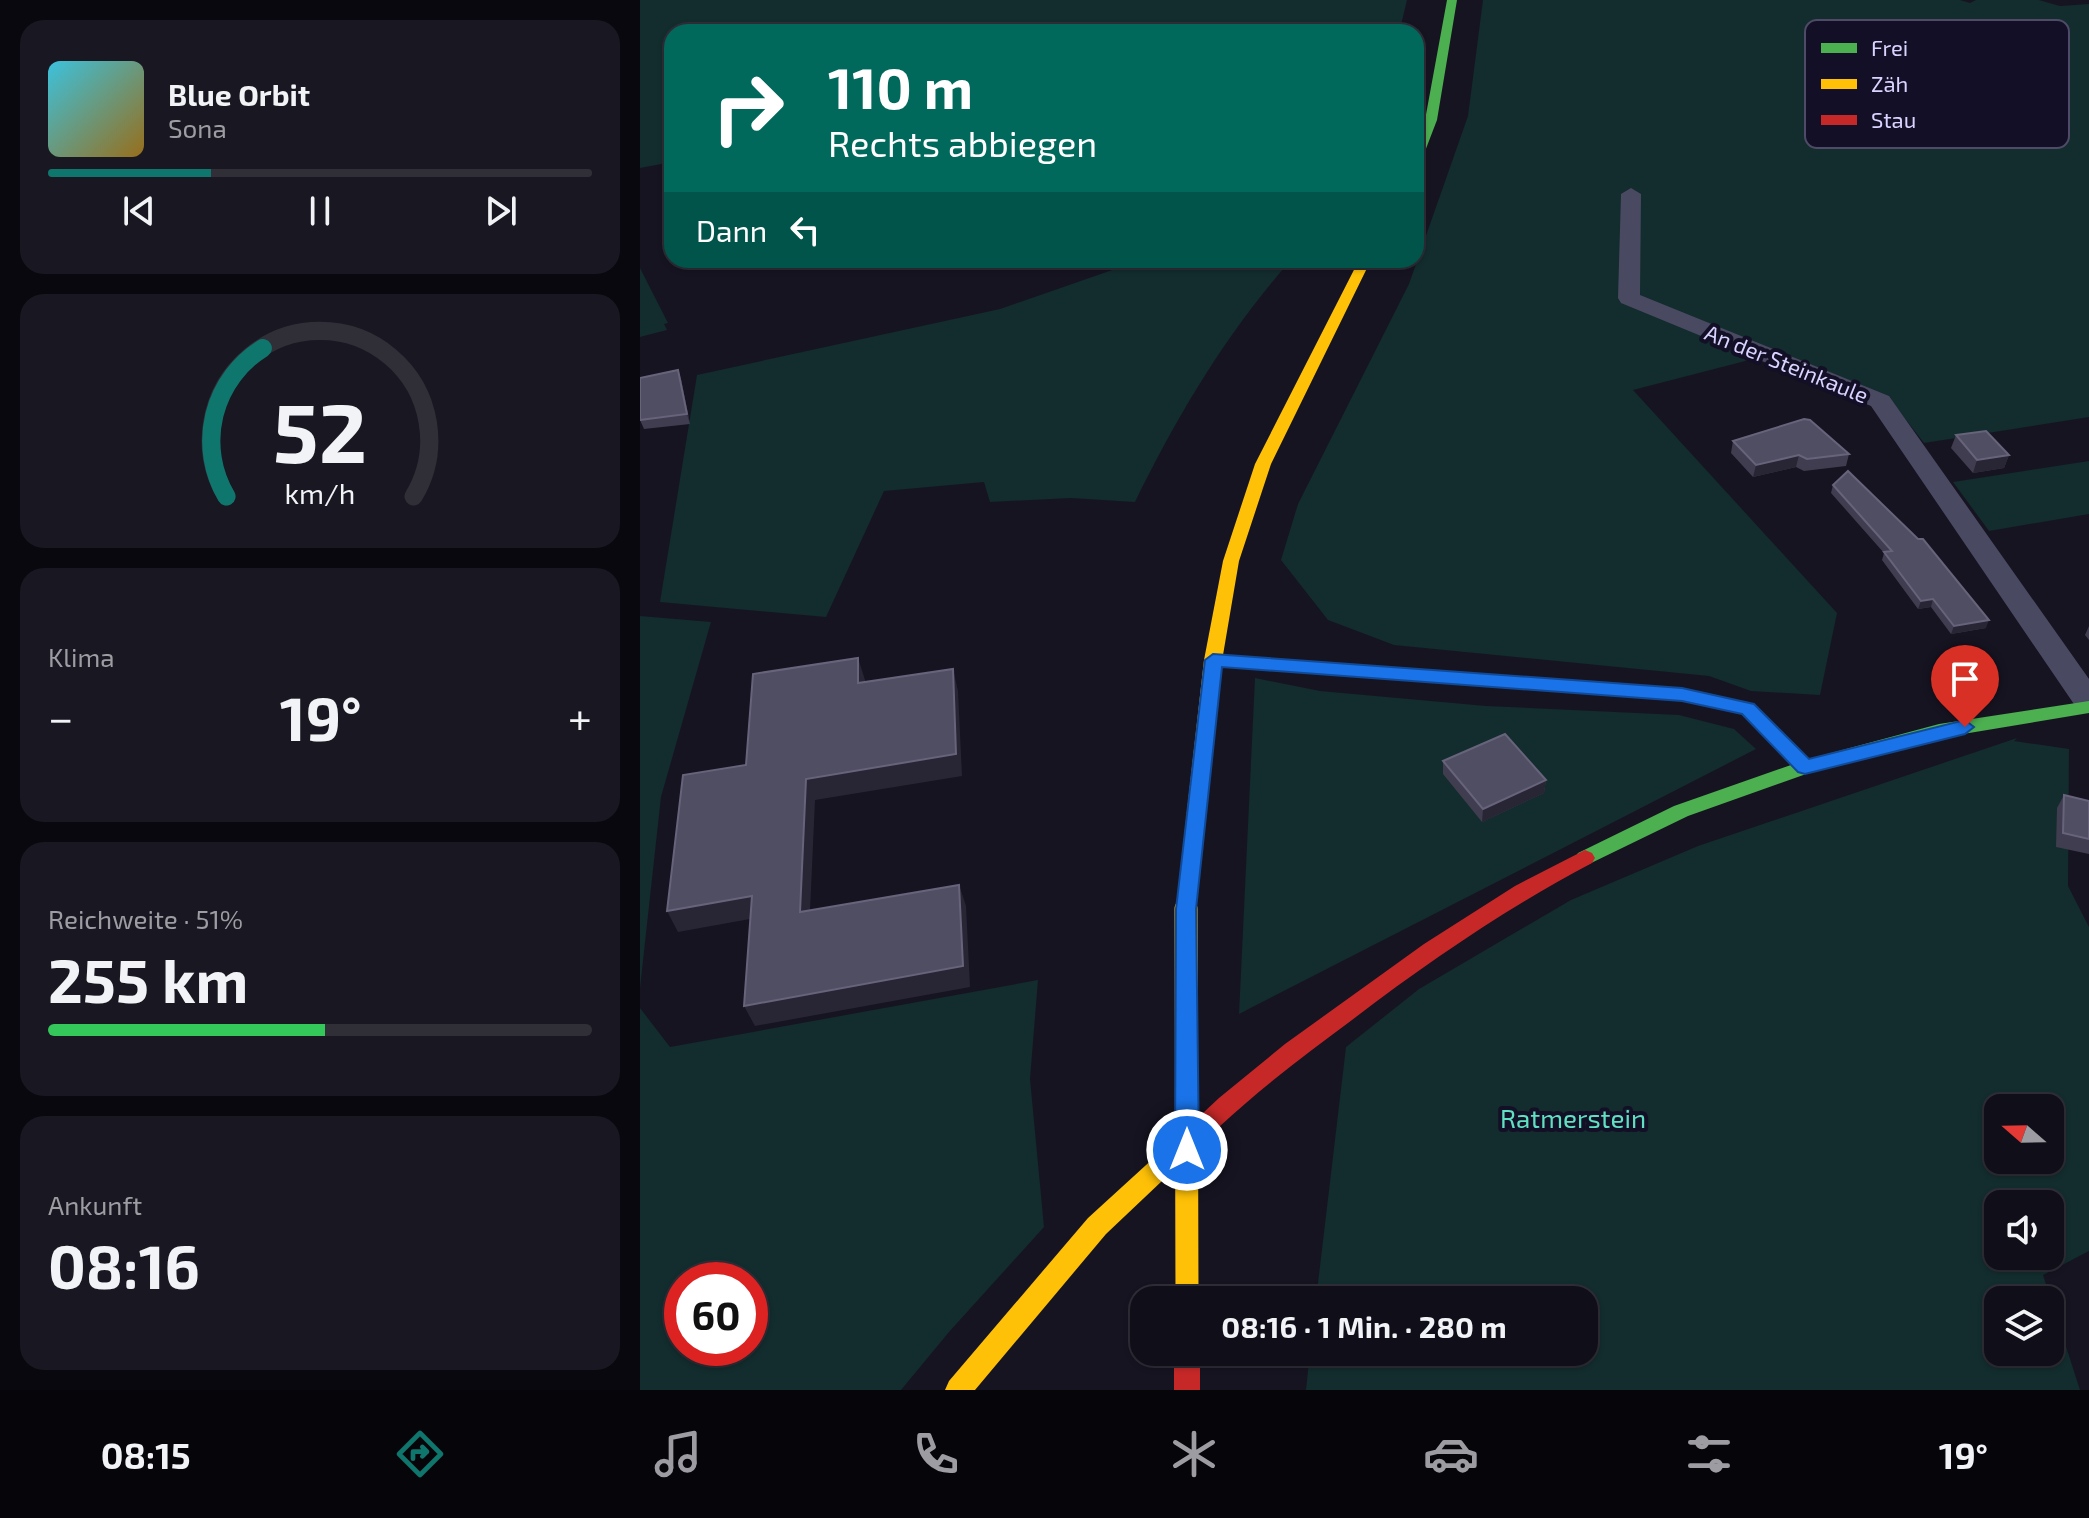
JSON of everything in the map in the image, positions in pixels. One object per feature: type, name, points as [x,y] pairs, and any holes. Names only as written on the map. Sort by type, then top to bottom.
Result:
[{"type":"main road","points":[[1424,138],[1431,120],[1452,0]]},
{"type":"main road","points":[[1187,1286],[1186,909],[1213,660],[1231,561],[1263,464],[1361,268]]},
{"type":"main road","points":[[1213,660],[1682,694],[1748,709],[1805,767]]},
{"type":"main road","points":[[958,1390],[1097,1226],[1252,1081],[1398,972],[1529,886],[1681,811],[1805,767],[1939,731],[2089,704]]},
{"type":"main road","points":[[1187,1366],[1187,1390]]},
{"type":"street","name":"An der Steinkaule","points":[[1631,194],[1629,298],[1880,401],[2089,704]]},
{"type":"green space","points":[[640,0],[1407,0],[1401,24],[664,24],[664,164],[640,168]]},
{"type":"green space","points":[[1483,0],[1960,0],[1970,3],[1976,0],[2039,0],[2060,6],[2089,4],[2089,417],[1924,443],[1889,398],[1757,358],[1633,390],[1837,613],[1820,695],[1751,691],[1709,676],[1394,645],[1328,620],[1281,560],[1298,504],[1415,268],[1424,268],[1424,241],[1468,116]]},
{"type":"green space","points":[[640,268],[668,323],[664,324],[667,330],[640,337]]},
{"type":"green space","points":[[1118,268],[1284,268],[1246,316],[1205,376],[1135,502],[1071,498],[990,502],[984,482],[884,491],[826,617],[660,602],[697,375],[1000,309]]},
{"type":"green space","points":[[2089,461],[2089,514],[1989,531],[1953,482]]},
{"type":"green space","points":[[640,616],[711,622],[661,797],[640,988]]},
{"type":"green space","points":[[1255,678],[1320,691],[1486,706],[1679,715],[1734,729],[1756,749],[1239,1014]]},
{"type":"green space","name":"Ratmerstein","points":[[2017,738],[2014,741],[2069,749],[2068,886],[2089,927],[2089,1251],[2064,1264],[2064,1190],[1984,1190],[1984,1270],[2053,1270],[2043,1275],[2047,1286],[1984,1286],[1984,1366],[2064,1366],[2064,1340],[2080,1390],[1306,1390],[1309,1366],[1598,1366],[1598,1286],[1318,1286],[1346,1047],[1419,989],[1571,900],[1698,846]]},
{"type":"green space","points":[[1038,980],[1030,1079],[1044,1227],[901,1390],[640,1390],[640,1008],[670,1047]]},
{"type":"building","points":[[678,370],[687,414],[640,420],[640,378]]},
{"type":"building","points":[[1804,419],[1810,420],[1849,454],[1807,459],[1799,455],[1756,465],[1733,441]]},
{"type":"building","points":[[1986,431],[2009,455],[1977,460],[1956,435]]},
{"type":"building","points":[[1848,471],[1918,539],[1923,539],[1989,620],[1954,626],[1933,599],[1921,601],[1884,552],[1892,551],[1833,485]]},
{"type":"building","points":[[858,658],[858,683],[953,669],[956,754],[806,779],[800,912],[959,885],[963,966],[744,1006],[752,896],[667,911],[683,775],[746,765],[753,674]]},
{"type":"building","points":[[1505,734],[1546,780],[1483,809],[1443,761]]},
{"type":"building","points":[[2064,795],[2089,801],[2089,839],[2063,833]]},
{"type":"traffic: fast","points":[[1424,138],[1431,120],[1452,0]]},
{"type":"traffic: fast","points":[[1566,686],[1682,694],[1748,709],[1805,767]]},
{"type":"traffic: fast","points":[[1585,858],[1681,811],[1805,767],[1939,731],[2089,707]]},
{"type":"traffic: slow","points":[[1186,909],[1213,660],[1231,561],[1263,464],[1361,268]]},
{"type":"traffic: slow","points":[[1213,660],[1566,686]]},
{"type":"traffic: slow","points":[[1186,909],[1187,1286]]},
{"type":"traffic: slow","points":[[958,1390],[1097,1226],[1211,1120]]},
{"type":"traffic: jam","points":[[1211,1120],[1276,1064],[1402,970],[1491,911],[1585,858]]},
{"type":"traffic: jam","points":[[1187,1366],[1187,1390]]},
{"type":"route","points":[[1187,1150],[1186,909],[1213,660],[1682,694],[1748,709],[1805,767],[1939,731],[1965,727]]}]
